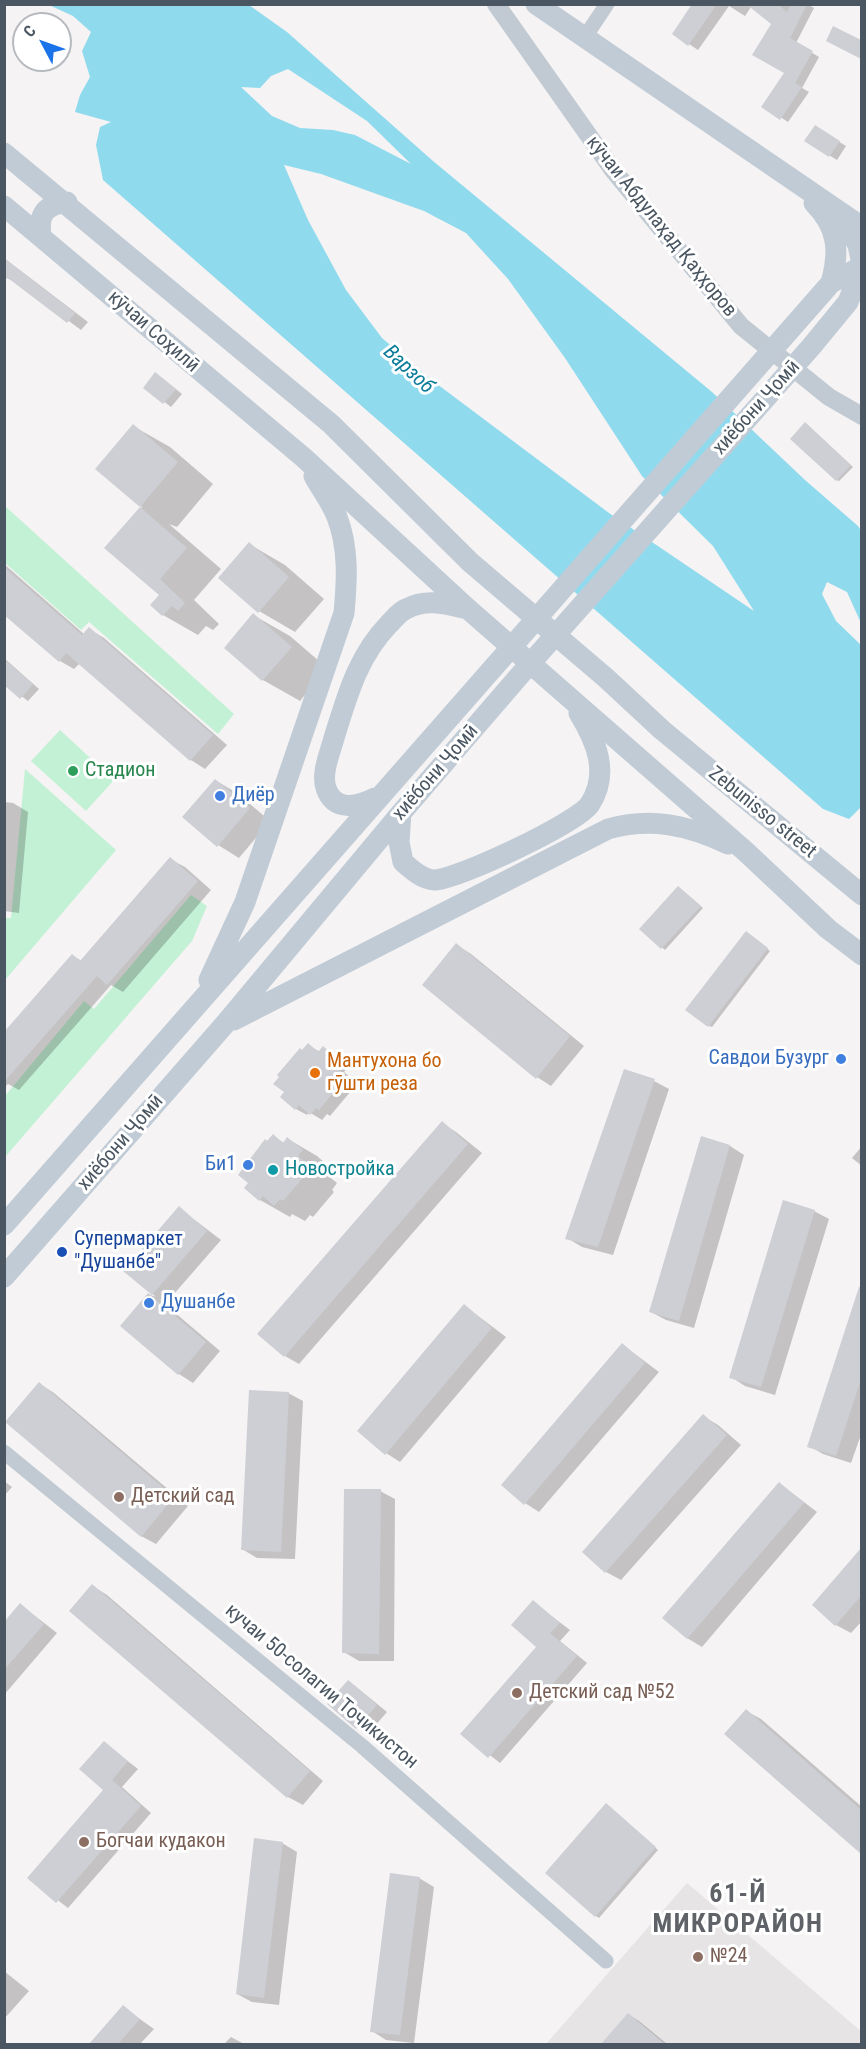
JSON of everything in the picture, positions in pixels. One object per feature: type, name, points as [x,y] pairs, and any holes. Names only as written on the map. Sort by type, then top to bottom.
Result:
[{"type":"main road","points":[[536,4],[789,180],[861,227]]},
{"type":"main road","name":"Zebunisso street","points":[[4,153],[67,202],[331,424],[470,562],[606,678],[662,730],[861,895]]},
{"type":"main road","points":[[789,180],[823,213],[834,234],[837,259],[831,283]]},
{"type":"main road","points":[[41,236],[39,221],[43,212],[53,204],[67,202]]},
{"type":"main road","name":"кӯчаи Соҳилӣ","points":[[4,206],[303,458],[468,609],[745,851],[828,929],[861,955]]},
{"type":"main road","points":[[842,216],[858,245],[861,266]]},
{"type":"main road","name":"хиёбони Ҷомӣ","points":[[4,1225],[379,795],[831,283],[861,266]]},
{"type":"main road","name":"хиёбони Ҷомӣ","points":[[4,1277],[225,1024],[520,675],[855,299],[861,266]]},
{"type":"main road","points":[[199,1002],[245,902],[344,614],[348,573],[337,515],[303,458]]},
{"type":"main road","points":[[379,795],[358,806],[345,807],[332,799],[325,787],[326,766],[351,681],[369,649],[403,610],[417,604],[434,601],[468,609]]},
{"type":"main road","points":[[401,813],[399,842],[403,862],[420,876],[433,880],[456,876],[567,823],[590,806],[598,788],[600,765],[594,738],[569,698]]},
{"type":"main road","points":[[225,1024],[608,829],[632,822],[664,822],[711,836],[745,851]]},
{"type":"street","name":"кӯчаи Абдулаҳад Қаҳҳоров","points":[[496,4],[613,171],[741,327],[829,397],[861,416]]},
{"type":"street","points":[[585,37],[607,4]]},
{"type":"street","name":"кучаи 50-солагии Точикистон","points":[[4,1452],[362,1746],[606,1961]]},
{"type":"shaded area","name":"№24","points":[[687,1883],[862,2032],[861,2044],[546,2044]]},
{"type":"green space","points":[[5,506],[234,714],[218,734],[89,622],[81,630],[5,563]]},
{"type":"green space","name":"Стадион","points":[[60,730],[114,780],[86,811],[31,761]]},
{"type":"green space","points":[[25,769],[116,850],[5,980],[5,918],[11,918]]},
{"type":"green space","points":[[191,895],[207,906],[192,941],[5,1157],[5,1096],[84,1001],[94,1009]]},
{"type":"water","name":"Варзоб","points":[[49,5],[249,5],[287,32],[433,161],[712,392],[805,480],[858,526],[862,532],[861,623],[847,592],[827,582],[822,594],[836,621],[861,645],[861,807],[849,819],[823,809],[103,180],[96,145],[100,127],[111,122],[75,112],[80,95],[90,77],[82,51],[91,32],[72,16],[72,12],[64,12]],"holes":[[[288,69],[367,121],[411,164],[355,135],[333,130],[300,128],[272,116],[241,87],[260,88],[271,76]],[[284,165],[321,174],[424,211],[466,233],[508,279],[565,358],[642,476],[713,546],[754,611],[609,513],[429,378],[382,338],[346,290],[308,220]]]},
{"type":"building","points":[[692,4],[717,4],[688,46],[672,34]]},
{"type":"building","points":[[746,4],[777,4],[787,12],[791,4],[807,4],[790,38],[813,51],[795,83],[802,87],[780,120],[761,107],[784,73],[752,55],[771,24]]},
{"type":"building","points":[[833,26],[861,40],[861,59],[826,41]]},
{"type":"building","points":[[815,125],[840,141],[829,157],[804,141]]},
{"type":"building","points":[[4,258],[75,313],[67,323],[4,275]]},
{"type":"building","points":[[155,372],[176,389],[163,404],[143,388]]},
{"type":"building","points":[[805,422],[851,465],[836,481],[790,439]]},
{"type":"building","points":[[133,424],[178,462],[140,507],[95,469]]},
{"type":"building","points":[[140,507],[187,548],[160,579],[185,603],[178,611],[172,606],[162,616],[150,605],[159,595],[104,548]]},
{"type":"building","points":[[249,542],[289,577],[258,613],[218,578]]},
{"type":"building","points":[[4,567],[82,635],[89,627],[213,735],[190,761],[66,653],[59,662],[4,615]]},
{"type":"building","points":[[253,613],[292,647],[262,681],[224,648]]},
{"type":"building","points":[[4,659],[33,684],[20,699],[4,685]]},
{"type":"building","points":[[215,779],[250,808],[217,847],[182,817]]},
{"type":"building","points":[[170,857],[198,881],[107,985],[97,976],[4,1082],[4,1032],[72,954],[80,961]]},
{"type":"building","points":[[678,886],[701,906],[661,949],[639,929]]},
{"type":"building","points":[[746,931],[768,948],[708,1027],[685,1010]]},
{"type":"building","points":[[456,943],[570,1036],[536,1079],[422,985]]},
{"type":"building","points":[[308,1043],[318,1052],[323,1046],[338,1059],[334,1065],[344,1074],[339,1081],[341,1083],[319,1110],[316,1108],[310,1115],[299,1105],[295,1110],[280,1097],[284,1092],[273,1084],[279,1077],[277,1075],[300,1048],[302,1050]]},
{"type":"building","points":[[624,1069],[655,1079],[598,1247],[565,1239]]},
{"type":"building","points":[[442,1121],[468,1144],[284,1357],[257,1334]]},
{"type":"building","name":"Новостройка","points":[[273,1134],[283,1143],[287,1137],[303,1150],[298,1156],[309,1165],[303,1172],[306,1174],[283,1201],[280,1199],[274,1206],[263,1196],[259,1201],[244,1188],[248,1183],[238,1175],[265,1139],[267,1141]]},
{"type":"building","points":[[701,1136],[730,1145],[679,1321],[649,1312]]},
{"type":"building","points":[[783,1200],[815,1210],[761,1387],[729,1378]]},
{"type":"building","points":[[179,1206],[207,1231],[152,1295],[123,1271]]},
{"type":"building","points":[[859,1287],[861,1287],[861,1379],[836,1456],[807,1447]]},
{"type":"building","points":[[148,1293],[206,1342],[178,1375],[120,1326]]},
{"type":"building","points":[[464,1304],[492,1328],[385,1455],[357,1431]]},
{"type":"building","points":[[622,1343],[645,1363],[524,1505],[501,1485]]},
{"type":"building","points":[[39,1382],[174,1497],[141,1537],[5,1422]]},
{"type":"building","points":[[249,1390],[289,1392],[281,1552],[241,1550]]},
{"type":"building","points":[[703,1414],[727,1435],[605,1573],[582,1552]]},
{"type":"building","points":[[779,1482],[804,1503],[687,1639],[662,1618]]},
{"type":"building","points":[[344,1489],[381,1489],[379,1654],[342,1653]]},
{"type":"building","points":[[861,1548],[861,1596],[835,1626],[812,1605]]},
{"type":"building","points":[[92,1584],[310,1771],[287,1798],[69,1611]]},
{"type":"building","points":[[533,1600],[560,1623],[550,1633],[577,1656],[488,1758],[460,1734],[536,1647],[511,1625]]},
{"type":"building","points":[[20,1603],[44,1624],[4,1670],[4,1622]]},
{"type":"building","points":[[348,1680],[377,1705],[356,1729],[327,1704]]},
{"type":"building","points":[[746,1709],[861,1810],[861,1854],[724,1734]]},
{"type":"building","name":"Богчаи кудакон","points":[[104,1741],[128,1761],[112,1780],[141,1806],[56,1903],[27,1878],[103,1790],[79,1769]]},
{"type":"building","points":[[606,1803],[656,1847],[595,1917],[545,1873]]},
{"type":"building","points":[[254,1838],[283,1842],[264,1998],[236,1994]]},
{"type":"building","points":[[390,1873],[420,1877],[400,2035],[370,2032]]},
{"type":"building","points":[[123,2005],[140,2019],[118,2044],[89,2044]]},
{"type":"building","points":[[628,2013],[665,2044],[601,2044]]},
{"type":"place","name":"Стадион","points":[[73,771]]},
{"type":"place","name":"Диёр","points":[[220,796]]},
{"type":"place","name":"Савдои Бузург","points":[[841,1059]]},
{"type":"place","name":"Мантухона бо гӯшти реза","points":[[315,1073]]},
{"type":"place","name":"Би1","points":[[248,1165]]},
{"type":"place","name":"Новостройка","points":[[273,1170]]},
{"type":"place","name":"Супермаркет \"Душанбе\"","points":[[62,1252]]},
{"type":"place","name":"Душанбе","points":[[149,1303]]},
{"type":"place","name":"Детский сад","points":[[119,1497]]},
{"type":"place","name":"Детский сад №52","points":[[517,1693]]},
{"type":"place","name":"Богчаи кудакон","points":[[84,1842]]},
{"type":"place","name":"№24","points":[[698,1957]]},
{"type":"district","name":"61-Й МИКРОРАЙОН","points":[[738,1910]]}]
